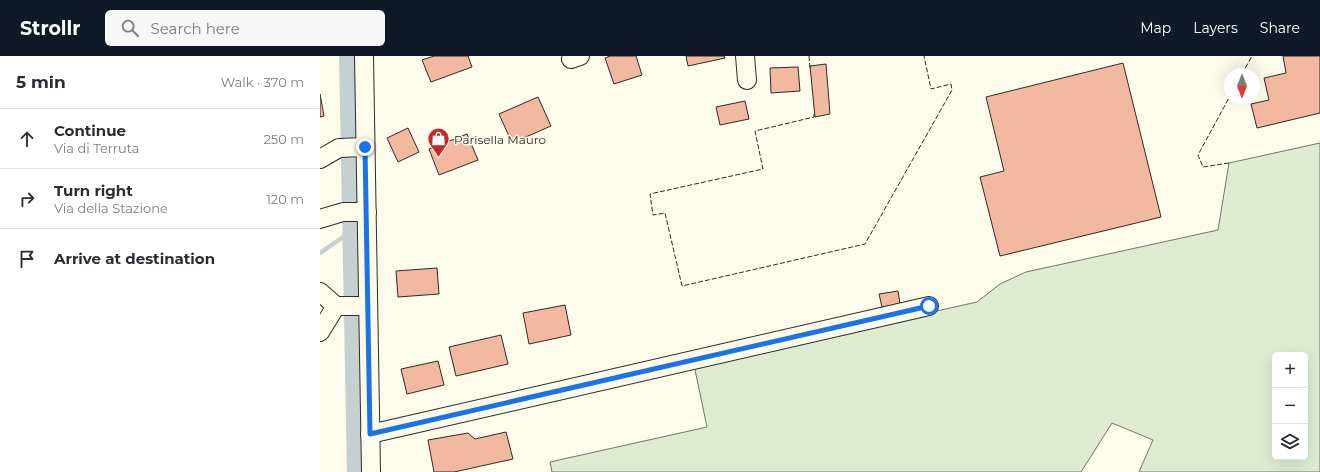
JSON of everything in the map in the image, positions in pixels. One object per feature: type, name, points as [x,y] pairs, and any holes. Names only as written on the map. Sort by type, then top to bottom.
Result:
[{"type":"street","points":[[364,56],[353,147],[356,212],[352,306],[370,434],[371,472]]},
{"type":"street","points":[[745,56],[747,80]]},
{"type":"street","points":[[320,159],[353,147]]},
{"type":"street","points":[[320,218],[356,212]]},
{"type":"street","points":[[320,292],[352,306]]},
{"type":"street","points":[[320,332],[352,306]]},
{"type":"street","points":[[370,434],[929,306]]},
{"type":"green space","points":[[1320,143],[1320,472],[1139,472],[1153,440],[1112,423],[1081,472],[552,472],[550,462],[707,427],[694,365],[977,302],[1000,284],[1026,272],[1218,230],[1229,163]]},
{"type":"building","points":[[434,56],[468,56],[472,67],[431,82],[422,60]]},
{"type":"building","points":[[610,56],[636,56],[642,75],[614,84],[605,58]]},
{"type":"building","points":[[686,56],[724,56],[725,58],[688,66]]},
{"type":"building","points":[[1283,56],[1320,56],[1320,113],[1257,128],[1251,104],[1260,104],[1260,102],[1269,100],[1264,78],[1286,73]]},
{"type":"building","points":[[1123,63],[1161,217],[1000,256],[980,177],[1004,171],[986,97]]},
{"type":"building","points":[[826,64],[830,114],[815,117],[810,66]]},
{"type":"building","points":[[798,67],[800,91],[771,93],[770,68]]},
{"type":"building","points":[[320,94],[324,116],[320,117]]},
{"type":"building","points":[[538,97],[551,126],[512,143],[499,114]]},
{"type":"building","points":[[745,101],[749,119],[720,125],[716,107]]},
{"type":"building","points":[[408,128],[419,152],[398,162],[387,138]]},
{"type":"building","points":[[467,134],[478,160],[439,175],[429,149]]},
{"type":"building","points":[[437,268],[439,294],[398,297],[396,271]]},
{"type":"building","points":[[898,291],[900,304],[882,307],[879,294]]},
{"type":"building","points":[[565,305],[571,335],[529,344],[523,313]]},
{"type":"building","points":[[501,335],[508,364],[456,376],[449,347]]},
{"type":"building","points":[[438,361],[444,385],[407,394],[401,369]]},
{"type":"building","points":[[506,432],[513,459],[454,472],[434,472],[428,440],[468,433],[475,439]]},
{"type":"waterway","points":[[347,56],[355,472]]},
{"type":"waterway","points":[[320,253],[349,233]]},
{"type":"fence","points":[[809,56],[810,68]]},
{"type":"fence","points":[[814,114],[814,117],[755,131],[763,169],[650,194],[653,215],[665,213],[682,286],[865,244],[952,90],[951,84],[931,89],[924,56]]},
{"type":"fence","points":[[1245,68],[1252,56]]},
{"type":"fence","points":[[1226,104],[1198,155],[1203,167],[1229,163]]},
{"type":"place","name":"Parisella Mauro","points":[[438,158]]},
{"type":"route","points":[[365,147],[370,434],[929,306]]}]
